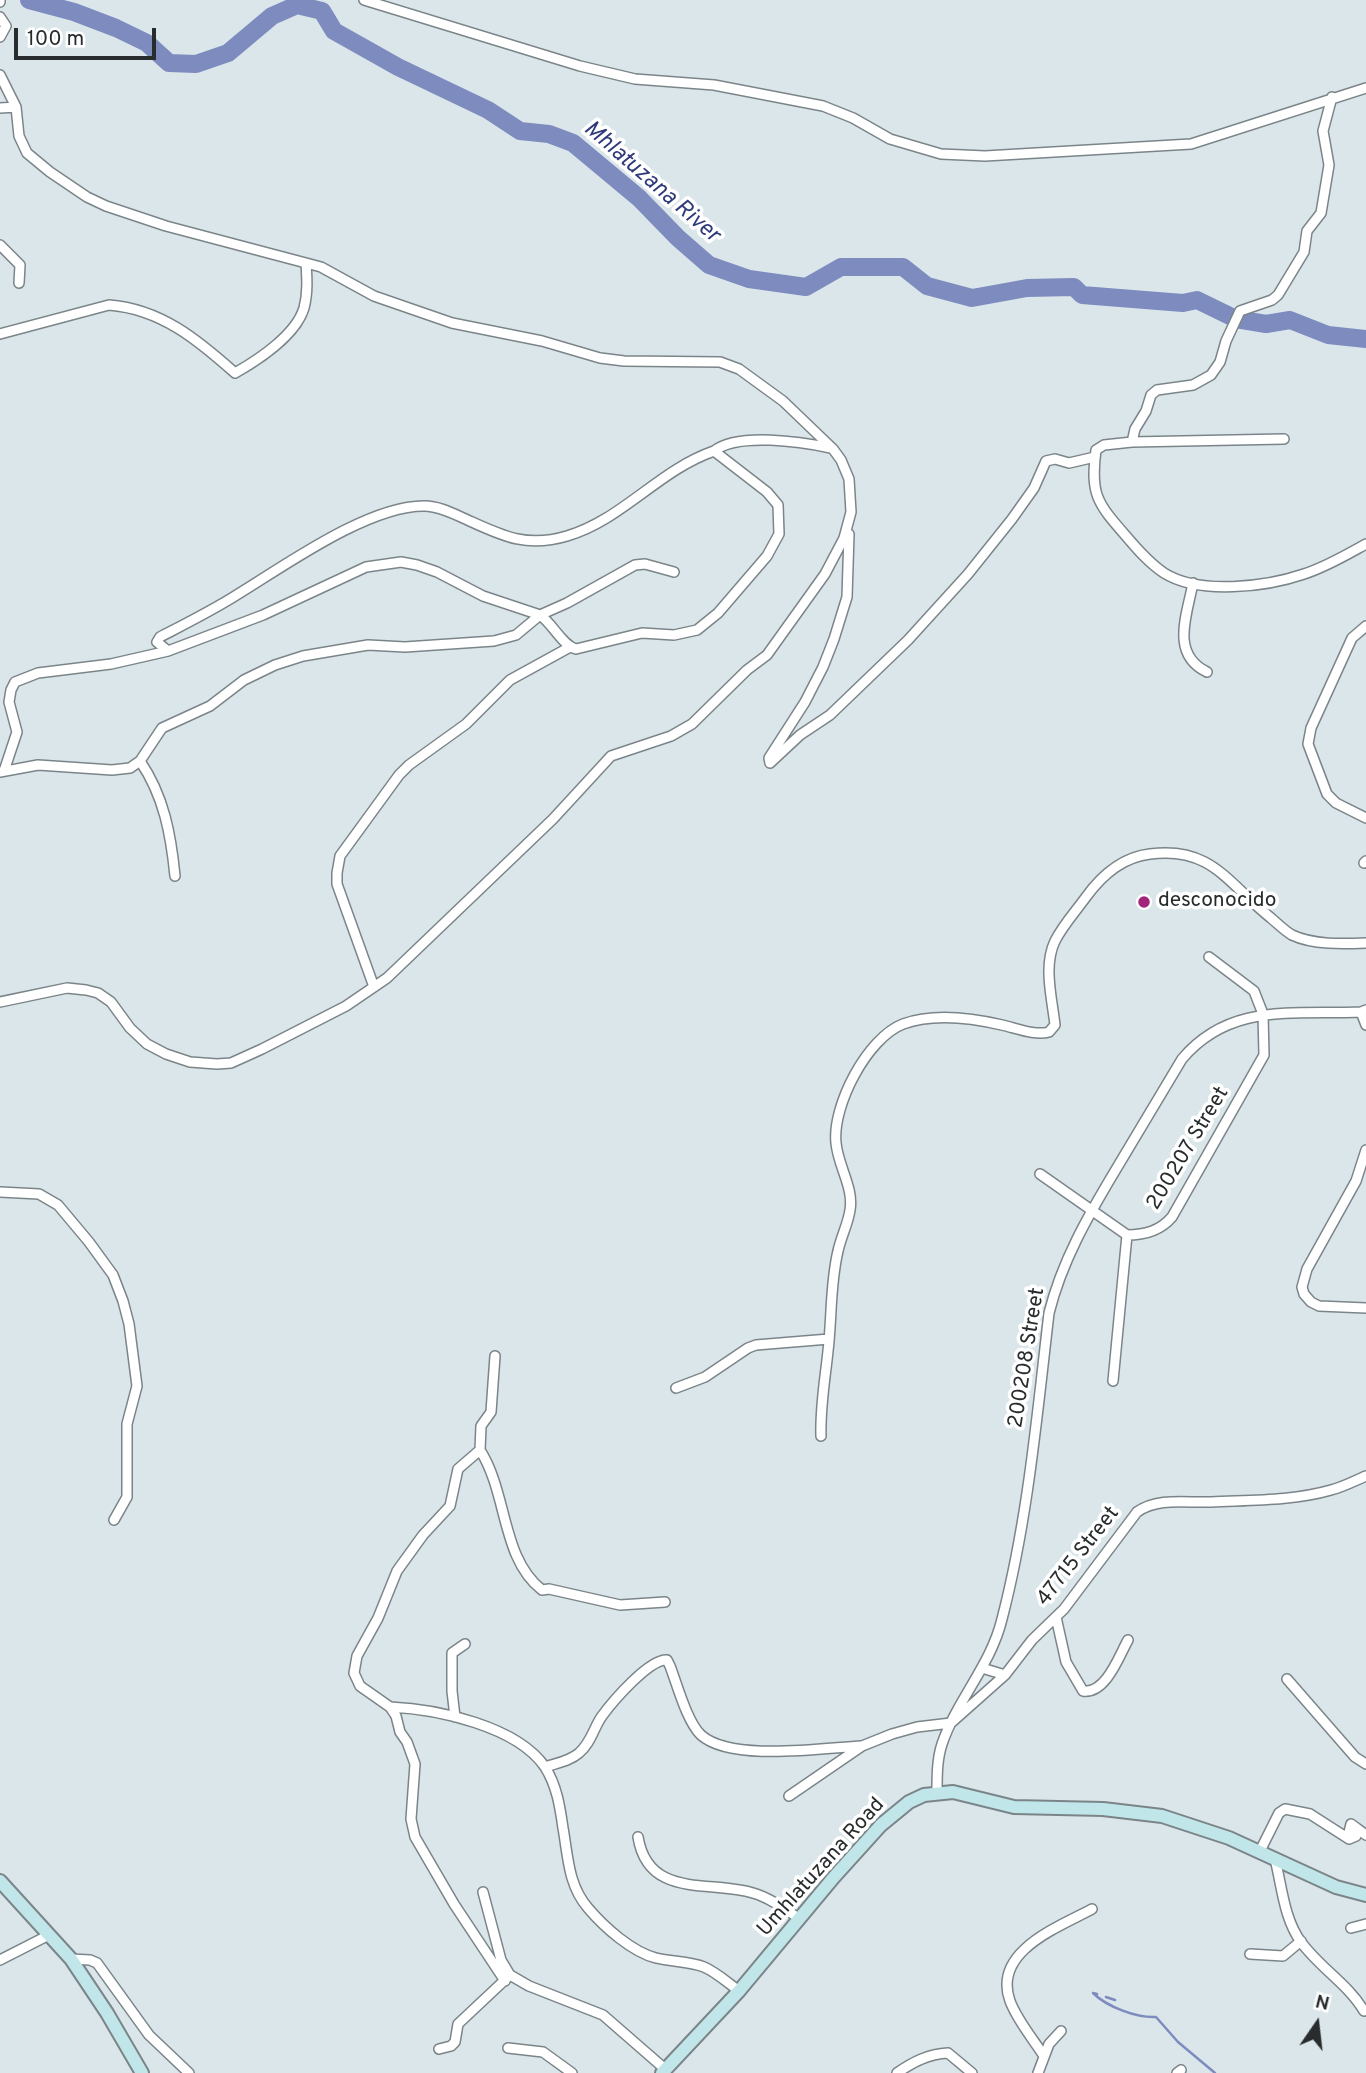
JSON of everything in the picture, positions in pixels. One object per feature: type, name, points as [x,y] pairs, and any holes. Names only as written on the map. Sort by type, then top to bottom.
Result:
[{"type":"street","points":[[364,0],[580,66],[635,79],[714,85],[823,106],[853,118],[890,139],[941,154],[985,156],[1191,144],[1366,88]]},
{"type":"street","points":[[0,18],[6,26],[0,37]]},
{"type":"street","points":[[0,75],[16,107],[19,136],[27,153],[86,197],[133,216],[321,267],[374,296],[452,323],[542,341],[600,358],[727,363],[783,401],[841,460],[849,479],[851,512],[845,606],[823,667],[805,702],[769,758],[770,762],[800,735],[839,707],[908,640],[968,574],[1012,519],[1034,488],[1046,461],[1055,459],[1069,463],[1089,457],[1104,444],[1284,439]]},
{"type":"street","points":[[1132,442],[1151,395],[1160,389],[1193,385],[1211,374],[1220,362],[1226,341],[1240,312],[1272,300],[1278,295],[1304,252],[1307,231],[1321,213],[1329,165],[1323,131],[1332,97]]},
{"type":"street","points":[[0,108],[16,107]]},
{"type":"street","points":[[0,244],[20,265],[19,283]]},
{"type":"street","points":[[0,334],[109,304],[123,306],[163,319],[196,338],[235,373],[275,346],[303,311],[308,287],[306,263]]},
{"type":"street","points":[[168,651],[157,642],[160,637],[233,598],[291,561],[374,517],[426,506],[452,513],[512,539],[534,542],[555,539],[569,536],[600,522],[670,471],[729,443],[776,440],[803,442],[833,449]]},
{"type":"street","points":[[2,772],[17,732],[9,702],[15,682],[38,673],[111,664],[168,651],[263,615],[366,567],[401,562],[437,572],[483,596],[540,615],[570,647],[576,649],[642,633],[674,635],[697,630],[718,613],[767,556],[779,534],[778,505],[757,484],[714,451]]},
{"type":"street","points":[[1089,457],[1093,488],[1121,531],[1144,556],[1165,573],[1193,583],[1227,587],[1289,579],[1331,564],[1366,544]]},
{"type":"street","points":[[0,1002],[67,988],[98,993],[111,1002],[130,1028],[147,1044],[190,1062],[217,1064],[231,1063],[346,1006],[387,978],[553,819],[611,756],[671,736],[692,724],[747,670],[767,655],[825,574],[849,525]]},
{"type":"street","points":[[2,772],[38,765],[122,770],[130,768],[140,761],[162,728],[209,706],[244,680],[275,665],[303,656],[359,646],[405,647],[494,641],[516,635],[540,615],[635,565],[645,564],[674,572]]},
{"type":"street","points":[[1193,583],[1183,645],[1194,666],[1207,672]]},
{"type":"street","points":[[1366,625],[1352,638],[1308,734],[1308,744],[1330,799],[1366,818]]},
{"type":"street","points":[[374,987],[337,884],[340,856],[399,775],[410,765],[466,724],[510,680],[570,647]]},
{"type":"street","points":[[140,761],[156,789],[166,816],[171,835],[175,876]]},
{"type":"street","points":[[821,1436],[820,1407],[834,1273],[851,1204],[836,1145],[836,1130],[846,1094],[870,1050],[887,1032],[916,1020],[943,1018],[976,1021],[1038,1033],[1049,1032],[1055,1025],[1048,966],[1056,940],[1090,891],[1116,865],[1128,859],[1168,852],[1199,858],[1213,865],[1252,903],[1291,934],[1317,942],[1366,943]]},
{"type":"street","points":[[1209,957],[1254,991],[1262,1014]]},
{"type":"street","points":[[1363,1011],[1366,1025]]},
{"type":"street","name":"200208 Street","points":[[937,1792],[942,1745],[951,1723],[982,1668],[1002,1622],[1028,1486],[1049,1312],[1055,1286],[1091,1212],[1182,1059],[1194,1044],[1226,1024],[1262,1014],[1363,1011]]},
{"type":"street","name":"200207 Street","points":[[1127,1236],[1151,1232],[1165,1225],[1172,1217],[1262,1061],[1262,1014]]},
{"type":"street","points":[[1366,1150],[1356,1181],[1307,1269],[1302,1287],[1311,1302],[1319,1306],[1366,1308]]},
{"type":"street","points":[[1040,1174],[1127,1236],[1113,1381]]},
{"type":"street","points":[[0,1192],[39,1194],[58,1205],[113,1275],[123,1301],[129,1325],[136,1386],[127,1424],[127,1497],[114,1520]]},
{"type":"street","points":[[677,1388],[705,1377],[756,1345],[829,1339]]},
{"type":"street","points":[[495,1356],[491,1412],[481,1426],[480,1450],[500,1494],[507,1530],[515,1552],[533,1583],[542,1590],[549,1589],[620,1605],[665,1602]]},
{"type":"street","points":[[480,1450],[458,1469],[450,1506],[403,1560],[378,1618],[357,1656],[354,1673],[360,1686],[390,1707],[415,1763],[411,1819],[415,1837],[454,1904],[508,1978],[603,2015],[663,2071]]},
{"type":"street","name":"47715 Street","points":[[951,1723],[1005,1675],[1032,1640],[1085,1584],[1137,1512],[1143,1508],[1159,1502],[1210,1502],[1316,1494],[1366,1476]]},
{"type":"street","points":[[1056,1616],[1066,1662],[1083,1691],[1092,1692],[1097,1688],[1112,1670],[1128,1640]]},
{"type":"street","points":[[455,1717],[452,1653],[465,1644]]},
{"type":"street","points":[[545,1767],[570,1759],[583,1749],[601,1717],[639,1676],[658,1661],[667,1660],[695,1727],[708,1740],[739,1749],[767,1752],[862,1746]]},
{"type":"street","points":[[982,1668],[1005,1675]]},
{"type":"street","points":[[1287,1679],[1355,1757],[1366,1765]]},
{"type":"street","points":[[390,1707],[419,1708],[455,1717],[521,1743],[545,1767],[558,1795],[571,1877],[577,1893],[588,1909],[634,1948],[652,1957],[706,1968],[739,1991]]},
{"type":"street","points":[[789,1796],[862,1746],[917,1727],[951,1723]]},
{"type":"street","name":"Umhlatuzana Road","points":[[663,2071],[739,1991],[881,1825],[909,1802],[924,1795],[937,1792],[965,1794],[1014,1807],[1102,1809],[1162,1816],[1229,1838],[1336,1887],[1366,1895]]},
{"type":"street","points":[[1259,1852],[1279,1813],[1285,1809],[1310,1814],[1349,1839],[1356,1836],[1349,1832],[1351,1824],[1366,1835]]},
{"type":"street","points":[[638,1837],[640,1850],[648,1866],[680,1884],[752,1892],[771,1900],[800,1919]]},
{"type":"street","points":[[1275,1859],[1285,1907],[1301,1941],[1329,1973],[1354,1995],[1364,2011]]},
{"type":"street","points":[[0,1881],[71,1959],[142,2073]]},
{"type":"street","points":[[483,1892],[500,1960],[508,1978]]},
{"type":"street","points":[[1044,2056],[1010,2001],[1007,1988],[1010,1970],[1016,1958],[1028,1946],[1092,1909]]},
{"type":"street","points":[[1352,1928],[1366,1924]]},
{"type":"street","points":[[0,1960],[49,1935]]},
{"type":"street","points":[[1250,1954],[1283,1956],[1301,1941]]},
{"type":"street","points":[[71,1959],[97,1963],[149,2035],[189,2073]]},
{"type":"street","points":[[439,2049],[451,2046],[458,2024],[508,1978]]},
{"type":"street","points":[[1038,2073],[1049,2044],[1061,2031]]},
{"type":"street","points":[[508,2048],[544,2052],[572,2073]]},
{"type":"street","points":[[897,2073],[933,2054],[948,2053],[972,2073]]},
{"type":"waterway","name":"Mhlatuzana River","points":[[29,0],[74,12],[116,28],[147,43],[169,63],[196,64],[228,53],[272,16],[297,5],[322,11],[334,31],[398,67],[488,110],[520,131],[549,134],[573,143],[639,198],[709,265],[749,279],[806,287],[841,267],[903,267],[927,286],[972,298],[1027,288],[1074,287],[1082,295],[1183,303],[1197,300],[1236,319],[1266,324],[1290,320],[1328,335],[1366,339]]},
{"type":"waterway","points":[[1097,1994],[1093,1993],[1123,2011],[1156,2017],[1178,2042],[1215,2073]]},
{"type":"waterway","points":[[1106,1997],[1115,2000]]},
{"type":"place","name":"desconocido","points":[[1144,902]]}]
